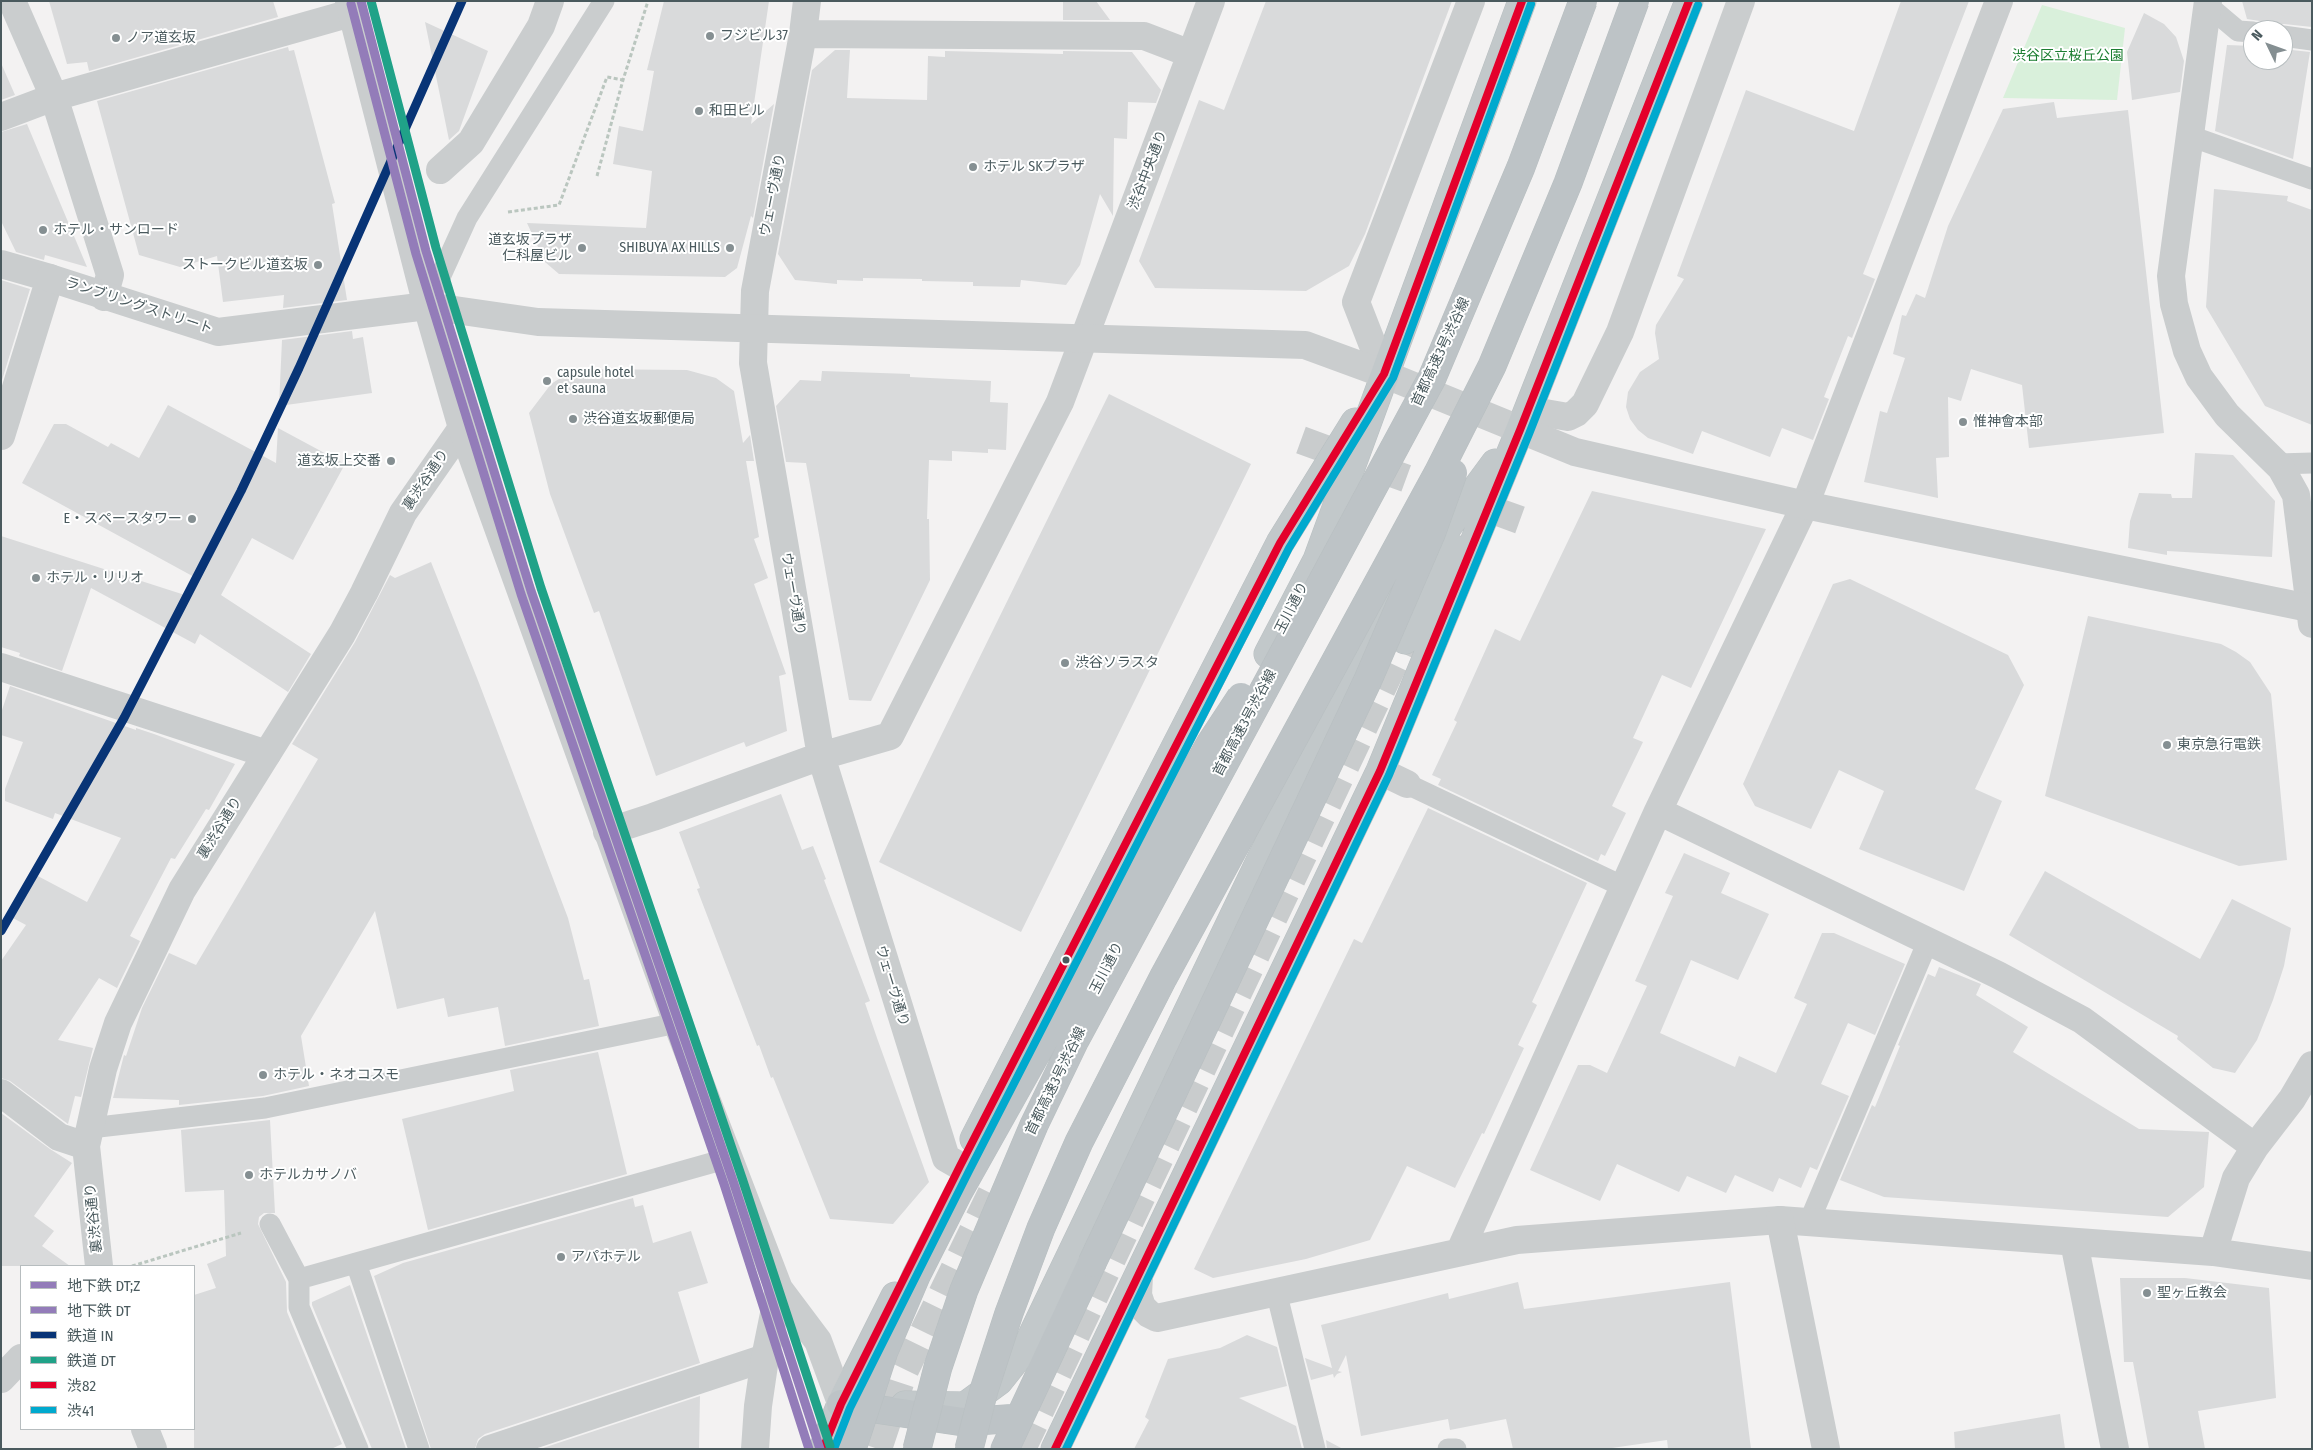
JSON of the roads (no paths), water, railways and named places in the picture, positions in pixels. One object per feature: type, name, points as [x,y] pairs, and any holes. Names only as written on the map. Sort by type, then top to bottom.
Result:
[{"type":"highway","name":"玉川通り","points":[[996,1185],[1317,560],[1522,1]]},
{"type":"highway","name":"首都高速3号渋谷線","points":[[916,1449],[938,1367],[964,1290],[1034,1125],[1075,1040],[1432,378],[1521,167],[1583,1]]},
{"type":"highway","points":[[1005,1449],[1370,674],[1431,534],[1492,366],[1564,191],[1636,1]]},
{"type":"highway","points":[[1055,1449],[1380,771],[1520,430],[1690,1]]},
{"type":"highway","points":[[969,1449],[984,1390],[1009,1313],[1041,1228],[1079,1142],[1158,986],[1438,473],[1492,366]]},
{"type":"highway","points":[[823,1449],[842,1404],[960,1166],[1280,544],[1384,374]]},
{"type":"highway","points":[[1405,640],[1520,430]]},
{"type":"highway","points":[[842,1404],[965,1406],[999,1382],[1027,1346],[1371,630],[1520,430]]},
{"type":"highway","points":[[852,1449],[884,1351],[916,1276],[963,1185],[1210,744],[1335,555]]},
{"type":"highway","points":[[842,1404],[963,1422],[1019,1418]]},
{"type":"street","points":[[12,1],[54,97],[110,274],[104,297]]},
{"type":"street","points":[[440,170],[471,142],[541,26],[550,1]]},
{"type":"street","name":"ウェーヴ通り","points":[[807,1],[803,34],[755,291],[753,364],[821,756],[946,1158],[960,1166]]},
{"type":"street","name":"渋谷中央通り","points":[[607,832],[821,756],[890,736],[1060,402],[1211,1]]},
{"type":"street","points":[[1384,374],[1356,302],[1471,1]]},
{"type":"street","points":[[1520,430],[1532,416],[1545,413],[1568,417],[1576,414],[1585,404],[1620,332],[1741,1]]},
{"type":"street","points":[[1460,1251],[1658,811],[1805,505],[1999,1]]},
{"type":"street","points":[[2204,2],[2190,136],[2171,276],[2178,318],[2187,350],[2199,377],[2227,415],[2278,464],[2296,495],[2311,613]]},
{"type":"street","points":[[1,117],[54,97],[350,7],[427,306],[462,428],[677,1023],[779,1289],[818,1341],[858,1449]]},
{"type":"street","points":[[803,34],[1144,36],[1191,54]]},
{"type":"street","name":"ランブリングストリート","points":[[1,264],[218,332],[427,306],[538,322],[1305,345],[1384,374],[1574,452],[1805,505],[2311,613]]},
{"type":"street","points":[[1,436],[8,389],[50,278]]},
{"type":"street","name":"裏渋谷通り","points":[[99,1265],[88,1137],[103,1068],[118,1023],[182,890],[342,634],[403,512],[462,428]]},
{"type":"street","points":[[1,667],[267,754]]},
{"type":"street","points":[[1380,771],[1407,784]]},
{"type":"street","points":[[1658,811],[1928,941],[2082,1020],[2255,1147]]},
{"type":"street","points":[[2213,1252],[2236,1178],[2255,1147],[2292,1100],[2312,1065]]},
{"type":"street","points":[[1,1093],[59,1137],[88,1137]]},
{"type":"street","points":[[1139,1276],[1138,1295],[1142,1307],[1149,1314],[1157,1318],[1517,1240],[1780,1220],[2213,1252],[2312,1266]]},
{"type":"street","points":[[1780,1220],[1826,1449]]},
{"type":"street","points":[[2074,1242],[2115,1449]]},
{"type":"street","points":[[755,1449],[758,1406],[765,1358],[779,1289]]},
{"type":"street","points":[[490,1449],[765,1358]]},
{"type":"street","points":[[1,1379],[20,1359]]},
{"type":"street","points":[[146,1430],[153,1449]]},
{"type":"lane","points":[[427,306],[467,218],[604,1]]},
{"type":"lane","points":[[2204,2],[2238,31],[2243,31]]},
{"type":"lane","points":[[2293,37],[2312,40]]},
{"type":"lane","points":[[2190,136],[2312,179]]},
{"type":"lane","points":[[2278,464],[2312,463]]},
{"type":"lane","points":[[1407,784],[1624,886]]},
{"type":"lane","points":[[1809,1222],[1928,941]]},
{"type":"lane","points":[[88,1137],[265,1108],[677,1023]]},
{"type":"lane","points":[[298,1279],[729,1158]]},
{"type":"lane","points":[[270,1224],[298,1279],[299,1307],[358,1449]]},
{"type":"lane","points":[[356,1263],[419,1449]]},
{"type":"lane","points":[[1276,1291],[1315,1449]]},
{"type":"lane","points":[[1448,1449],[1456,1449]]},
{"type":"tunnel","points":[[1301,440],[1520,520]]},
{"type":"tunnel","points":[[1022,1449],[1405,640]]},
{"type":"tunnel","points":[[878,1449],[903,1374],[994,1188]]},
{"type":"metro line","name":"DT;Z","points":[[361,1],[426,251],[531,591],[733,1181],[820,1449]]},
{"type":"metro line","name":"DT","points":[[351,4],[416,254],[521,594],[724,1184],[809,1449]]},
{"type":"rail line","name":"DT","points":[[371,1],[436,248],[541,588],[742,1178],[830,1446]]},
{"type":"rail line","name":"IN","points":[[1,931],[124,718],[241,491],[299,368],[462,1]]},
{"type":"place","name":"フジビル37","points":[[710,36]]},
{"type":"place","name":"ノア道玄坂","points":[[116,38]]},
{"type":"place","name":"和田ビル","points":[[699,111]]},
{"type":"place","name":"ホテル SKプラザ","points":[[973,167]]},
{"type":"place","name":"ホテル・サンロード","points":[[43,230]]},
{"type":"place","name":"道玄坂プラザ 仁科屋ビル","points":[[582,248]]},
{"type":"place","name":"SHIBUYA AX HILLS","points":[[730,248]]},
{"type":"place","name":"ストークビル道玄坂","points":[[318,265]]},
{"type":"place","name":"capsule hotel et sauna","points":[[547,381]]},
{"type":"place","name":"渋谷道玄坂郵便局","points":[[573,419]]},
{"type":"place","name":"惟神會本部","points":[[1963,422]]},
{"type":"place","name":"道玄坂上交番","points":[[391,461]]},
{"type":"place","name":"E・スペースタワー","points":[[192,519]]},
{"type":"place","name":"ホテル・リリオ","points":[[36,578]]},
{"type":"place","name":"渋谷ソラスタ","points":[[1065,663]]},
{"type":"place","name":"東京急行電鉄","points":[[2167,745]]},
{"type":"place","name":"ホテル・ネオコスモ","points":[[263,1075]]},
{"type":"place","name":"ホテルカサノバ","points":[[249,1175]]},
{"type":"place","name":"アパホテル","points":[[561,1257]]},
{"type":"place","name":"聖ヶ丘教会","points":[[2147,1293]]},
{"type":"park label","name":"渋谷区立桜丘公園","points":[[2068,56]]}]
